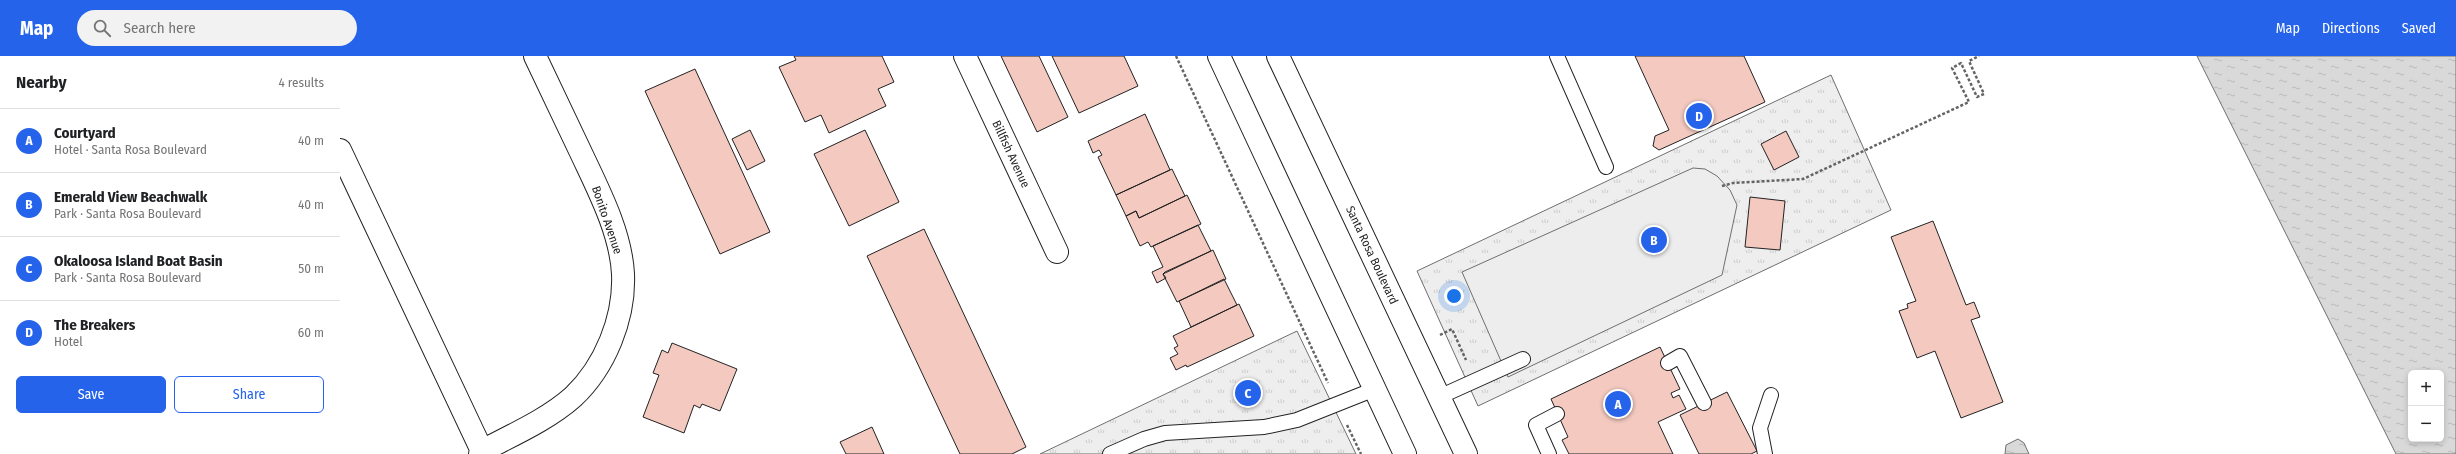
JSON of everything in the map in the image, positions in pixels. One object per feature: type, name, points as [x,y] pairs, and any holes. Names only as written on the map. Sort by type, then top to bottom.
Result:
[{"type":"street","name":"Bonito Avenue","points":[[481,452],[532,425],[573,396],[595,370],[609,344],[621,306],[623,274],[619,250],[602,199],[535,56]]},
{"type":"street","name":"Billfish Avenue","points":[[965,56],[1057,252]]},
{"type":"street","points":[[1220,56],[1406,454]]},
{"type":"street","name":"Santa Rosa Boulevard","points":[[1278,56],[1466,454]]},
{"type":"street","points":[[340,150],[481,452]]},
{"type":"lane","points":[[1557,56],[1606,167]]},
{"type":"lane","points":[[1668,363],[1680,356],[1704,404]]},
{"type":"lane","points":[[1439,398],[1523,359]]},
{"type":"lane","points":[[1110,454],[1144,439],[1165,433],[1264,427],[1297,420],[1375,389]]},
{"type":"lane","points":[[1765,454],[1760,428],[1771,395]]},
{"type":"lane","points":[[1550,454],[1536,425],[1557,414]]},
{"type":"path","points":[[1176,56],[1361,454]]},
{"type":"path","points":[[1722,186],[1733,183],[1803,180],[1969,102],[1952,68],[1961,63],[1977,96],[1984,94],[1969,61],[1979,56]]},
{"type":"green space","points":[[1831,75],[1891,210],[1478,406],[1417,271]]},
{"type":"green space","points":[[1297,331],[1356,454],[1040,454]]},
{"type":"shaded area","points":[[1693,168],[1705,169],[1717,176],[1730,190],[1737,205],[1722,275],[1508,377],[1462,272]]},
{"type":"water","points":[[2197,56],[2456,56],[2456,454],[2396,454]]},
{"type":"water","points":[[2018,439],[2024,443],[2029,454],[2005,454],[2006,445]]},
{"type":"building","points":[[794,56],[882,56],[894,82],[878,89],[886,106],[829,133],[821,115],[805,122],[779,67],[796,60]]},
{"type":"building","points":[[1001,56],[1039,56],[1068,117],[1037,132]]},
{"type":"building","points":[[1052,56],[1124,56],[1138,86],[1079,113]]},
{"type":"building","points":[[1635,56],[1744,56],[1765,102],[1659,150],[1653,146],[1655,136],[1669,130]]},
{"type":"building","points":[[695,69],[770,232],[720,254],[645,91]]},
{"type":"building","points":[[1145,114],[1170,170],[1116,195],[1098,157],[1102,155],[1099,150],[1093,153],[1088,141]]},
{"type":"building","points":[[750,130],[765,161],[747,170],[732,139]]},
{"type":"building","points":[[865,130],[899,202],[849,226],[814,154]]},
{"type":"building","points":[[1786,131],[1799,157],[1774,170],[1761,144]]},
{"type":"building","points":[[1172,169],[1185,196],[1139,218],[1136,211],[1126,216],[1116,195]]},
{"type":"building","points":[[1187,195],[1201,224],[1151,247],[1148,242],[1140,246],[1126,216],[1136,211],[1139,218]]},
{"type":"building","points":[[1750,197],[1785,201],[1780,250],[1745,247]]},
{"type":"building","points":[[1933,221],[1966,305],[1974,302],[1980,317],[1971,320],[2003,402],[1961,418],[1935,351],[1917,358],[1899,311],[1908,308],[1907,304],[1916,301],[1891,237]]},
{"type":"building","points":[[1198,225],[1211,251],[1165,272],[1163,274],[1166,278],[1157,283],[1152,272],[1163,267],[1153,246]]},
{"type":"building","points":[[924,229],[1026,447],[1012,454],[960,454],[867,256]]},
{"type":"building","points":[[1213,250],[1226,279],[1177,302],[1163,274]]},
{"type":"building","points":[[1224,279],[1237,305],[1191,327],[1179,301]]},
{"type":"building","points":[[1239,304],[1254,336],[1187,367],[1186,365],[1176,370],[1170,358],[1178,354],[1174,348],[1178,346],[1173,336]]},
{"type":"building","points":[[672,343],[737,369],[720,411],[702,404],[700,408],[694,405],[684,433],[643,417],[659,375],[653,373],[662,350],[668,353]]},
{"type":"building","points":[[1660,347],[1680,389],[1671,393],[1673,398],[1679,395],[1686,409],[1658,422],[1673,454],[1569,454],[1562,440],[1568,437],[1551,399]]},
{"type":"building","points":[[1727,392],[1757,451],[1751,454],[1699,454],[1680,415]]},
{"type":"building","points":[[872,427],[884,454],[846,454],[840,442]]},
{"type":"place","name":"The Breakers","points":[[1699,116]]},
{"type":"place","name":"Emerald View Beachwalk","points":[[1654,240]]},
{"type":"place","name":"Okaloosa Island Boat Basin","points":[[1248,393]]},
{"type":"place","name":"Courtyard","points":[[1618,404]]}]
